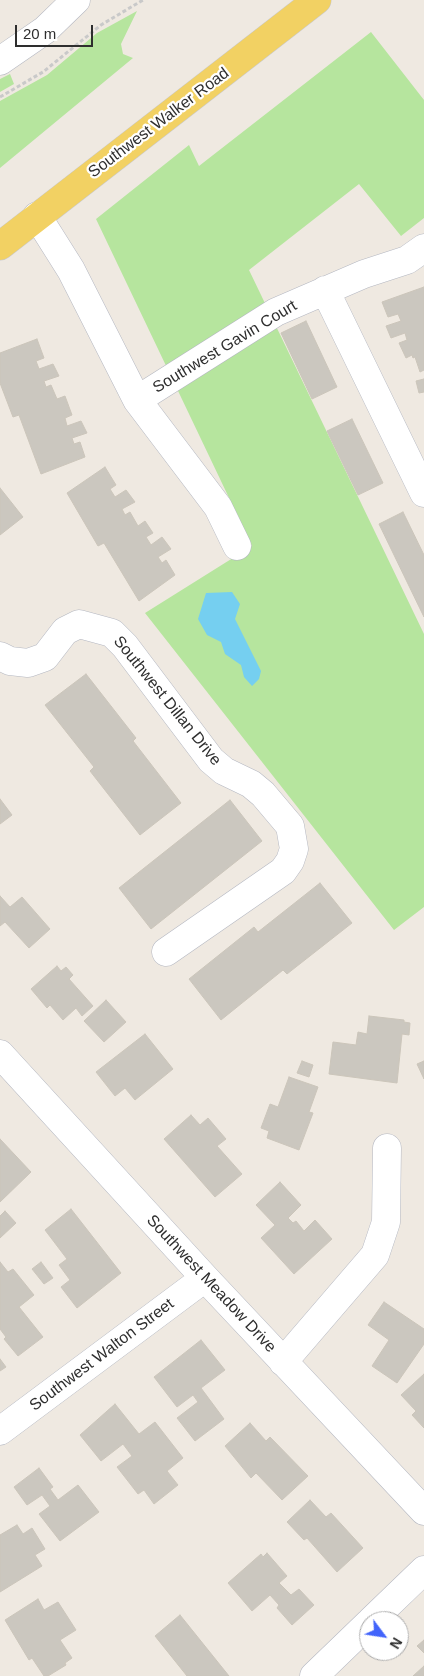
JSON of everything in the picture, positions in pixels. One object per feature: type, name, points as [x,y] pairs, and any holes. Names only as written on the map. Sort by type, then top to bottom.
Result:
[{"type":"main road","name":"Southwest Walker Road","points":[[0,246],[317,0]]},
{"type":"street","points":[[0,61],[44,30],[76,0]]},
{"type":"street","points":[[37,216],[71,270],[137,400],[218,508],[238,546]]},
{"type":"street","name":"Southwest Gavin Court","points":[[137,400],[276,312],[325,290],[407,260],[424,248]]},
{"type":"street","points":[[325,290],[424,493]]},
{"type":"street","name":"Southwest Dillan Drive","points":[[0,656],[10,661],[28,662],[45,657],[65,631],[79,624],[112,633],[125,646],[211,760],[224,771],[251,784],[263,794],[290,826],[294,849],[284,871],[166,952]]},
{"type":"street","name":"Southwest Meadow Drive","points":[[5,1070],[205,1278],[424,1511]]},
{"type":"street","points":[[283,1362],[375,1255],[386,1222],[387,1148]]},
{"type":"street","name":"Southwest Walton Street","points":[[0,1431],[205,1278]]},
{"type":"street","points":[[381,1611],[424,1570]]},
{"type":"street","points":[[314,1676],[359,1633]]},
{"type":"path","points":[[0,97],[43,72],[101,25],[143,0]]},
{"type":"green space","points":[[137,11],[121,44],[123,54],[133,58],[0,168],[0,101],[47,75],[97,33]]},
{"type":"green space","points":[[371,32],[424,100],[424,218],[401,236],[359,184],[249,270],[424,634],[424,907],[394,930],[145,613],[252,546],[96,219],[189,145],[199,166]]},
{"type":"green space","points":[[10,74],[14,84],[0,92],[0,79]]},
{"type":"water","points":[[232,592],[240,604],[235,619],[261,671],[259,679],[252,686],[244,677],[241,665],[225,654],[221,642],[207,635],[198,619],[206,593]]},
{"type":"building","points":[[424,287],[424,370],[420,372],[415,357],[413,358],[412,355],[406,358],[399,343],[407,340],[405,333],[391,338],[386,326],[401,321],[398,314],[388,317],[382,302]]},
{"type":"building","points":[[306,321],[337,387],[312,399],[281,333]]},
{"type":"building","points":[[37,339],[44,358],[36,361],[39,369],[53,364],[59,376],[44,381],[46,387],[51,385],[57,399],[65,396],[72,415],[65,418],[67,426],[81,421],[87,433],[72,438],[74,444],[80,442],[85,457],[41,474],[19,415],[13,417],[0,383],[0,353]]},
{"type":"building","points":[[424,379],[424,392],[419,393],[416,381]]},
{"type":"building","points":[[352,419],[383,483],[358,495],[327,431]]},
{"type":"building","points":[[105,467],[116,485],[110,489],[115,497],[126,490],[135,502],[122,509],[125,515],[130,512],[138,526],[145,521],[153,533],[146,537],[151,545],[162,537],[171,549],[158,557],[162,563],[166,560],[175,575],[139,601],[104,543],[98,546],[67,493]]},
{"type":"building","points":[[0,488],[23,517],[0,535]]},
{"type":"building","points":[[403,512],[424,555],[424,617],[379,524]]},
{"type":"building","points":[[86,674],[136,738],[133,741],[181,803],[140,835],[90,771],[94,767],[45,705]]},
{"type":"building","points":[[0,799],[12,815],[0,824]]},
{"type":"building","points":[[230,800],[262,841],[151,929],[119,888]]},
{"type":"building","points":[[320,883],[352,923],[287,974],[283,970],[221,1020],[189,979],[254,927],[258,932]]},
{"type":"building","points":[[0,896],[10,907],[22,897],[50,929],[29,948],[5,922],[0,926]]},
{"type":"building","points":[[57,966],[61,971],[66,967],[73,975],[69,979],[93,1006],[82,1016],[76,1008],[63,1020],[50,1005],[47,1008],[31,989]]},
{"type":"building","points":[[106,1000],[126,1022],[104,1042],[84,1021]]},
{"type":"building","points":[[369,1016],[404,1020],[404,1022],[410,1023],[409,1035],[402,1034],[397,1083],[329,1074],[333,1042],[356,1045],[358,1032],[367,1034]]},
{"type":"building","points":[[145,1034],[173,1069],[135,1100],[125,1088],[115,1096],[96,1072]]},
{"type":"building","points":[[302,1061],[313,1065],[309,1077],[297,1073]]},
{"type":"building","points":[[424,1061],[424,1079],[417,1064]]},
{"type":"building","points":[[289,1077],[318,1087],[309,1112],[313,1113],[299,1150],[267,1138],[269,1131],[261,1128],[270,1104],[278,1107]]},
{"type":"building","points":[[191,1115],[200,1125],[208,1118],[226,1139],[217,1146],[242,1174],[215,1197],[164,1139]]},
{"type":"building","points":[[0,1139],[31,1172],[0,1202]]},
{"type":"building","points":[[280,1182],[301,1205],[288,1218],[293,1223],[296,1221],[304,1231],[315,1220],[332,1239],[294,1274],[261,1238],[275,1225],[256,1205]]},
{"type":"building","points":[[71,1209],[121,1273],[77,1308],[61,1287],[70,1280],[59,1265],[67,1259],[45,1230]]},
{"type":"building","points":[[5,1211],[16,1223],[0,1238],[0,1216]]},
{"type":"building","points":[[0,1262],[8,1272],[13,1269],[34,1295],[19,1307],[43,1337],[18,1356],[4,1339],[6,1337],[0,1329]]},
{"type":"building","points":[[41,1262],[53,1278],[44,1284],[32,1269]]},
{"type":"building","points":[[384,1302],[424,1329],[424,1344],[397,1383],[372,1366],[389,1340],[368,1325]]},
{"type":"building","points":[[201,1340],[225,1370],[201,1388],[224,1419],[195,1441],[177,1418],[198,1402],[193,1395],[177,1407],[154,1377]]},
{"type":"building","points":[[0,1359],[6,1367],[0,1371]]},
{"type":"building","points":[[424,1374],[424,1428],[412,1415],[416,1411],[401,1395]]},
{"type":"building","points":[[115,1404],[139,1434],[155,1422],[183,1458],[167,1471],[178,1485],[154,1504],[144,1490],[138,1494],[117,1467],[132,1456],[123,1444],[101,1461],[80,1435]]},
{"type":"building","points":[[250,1423],[266,1441],[270,1437],[308,1476],[282,1500],[256,1473],[251,1478],[225,1446]]},
{"type":"building","points":[[39,1468],[53,1487],[50,1489],[58,1500],[78,1485],[99,1512],[60,1541],[39,1514],[50,1506],[42,1495],[27,1505],[14,1487]]},
{"type":"building","points":[[310,1500],[326,1517],[331,1513],[363,1548],[337,1572],[307,1538],[304,1540],[287,1522]]},
{"type":"building","points":[[17,1525],[23,1534],[32,1528],[45,1549],[35,1555],[42,1566],[0,1592],[0,1535]]},
{"type":"building","points":[[267,1553],[287,1576],[279,1583],[291,1595],[299,1589],[314,1605],[292,1625],[277,1608],[279,1605],[270,1595],[252,1611],[228,1583],[261,1554],[263,1557]]},
{"type":"building","points":[[38,1599],[44,1610],[58,1602],[76,1630],[60,1640],[72,1658],[65,1663],[66,1665],[48,1676],[44,1676],[32,1658],[29,1660],[5,1620]]},
{"type":"building","points":[[180,1615],[229,1676],[187,1676],[155,1636]]},
{"type":"building","points":[[424,1640],[424,1653],[417,1646]]},
{"type":"building","points":[[424,1666],[424,1676],[413,1676]]}]
